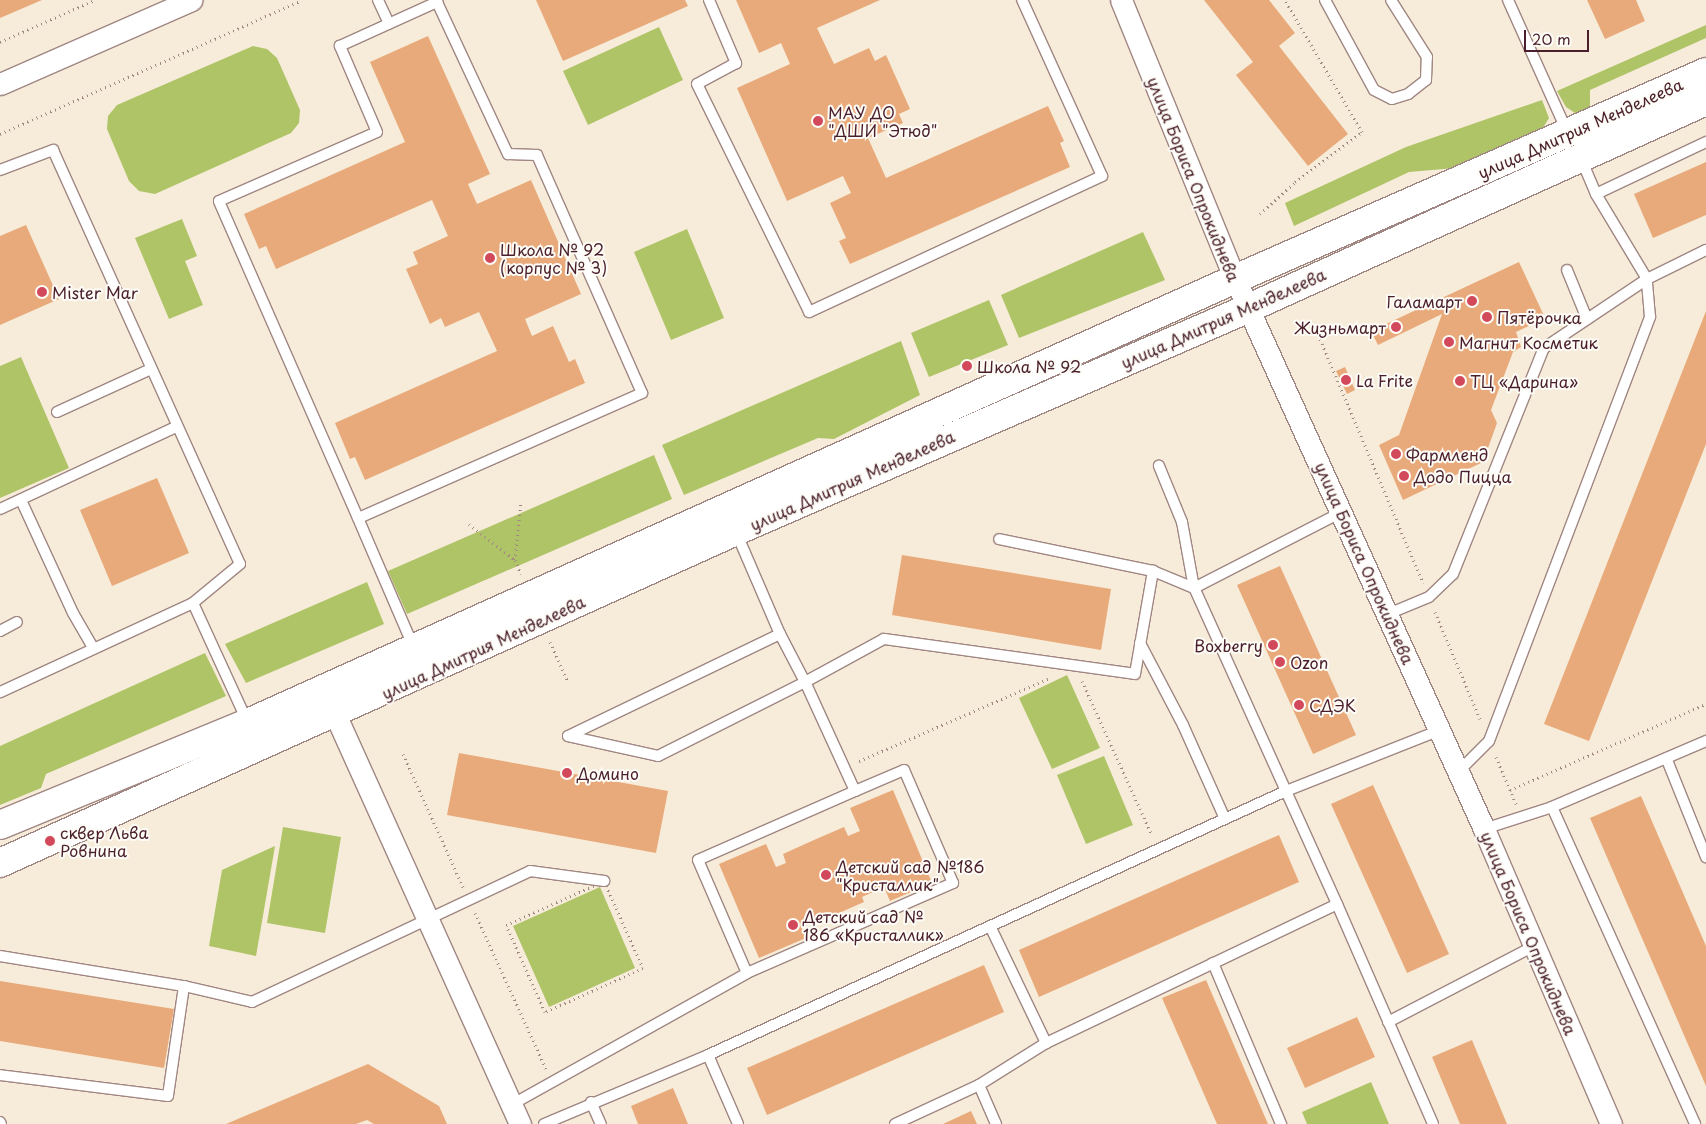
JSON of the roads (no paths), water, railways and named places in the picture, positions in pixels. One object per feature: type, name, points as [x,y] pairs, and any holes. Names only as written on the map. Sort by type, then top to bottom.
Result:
[{"type":"street","points":[[0,84],[191,0]]},
{"type":"street","name":"улица Бориса Опрокиднева","points":[[1121,0],[1235,279],[1459,771],[1611,1124]]},
{"type":"street","name":"улица Дмитрия Менделеева","points":[[0,825],[248,723],[1235,279],[1706,72]]},
{"type":"street","name":"улица Дмитрия Менделеева","points":[[0,863],[336,714],[736,531],[1249,308],[1706,101]]},
{"type":"street","points":[[336,714],[516,1115]]},
{"type":"lane","points":[[378,0],[390,24]]},
{"type":"lane","points":[[709,0],[736,63],[697,84],[809,312],[1102,176],[1022,0]]},
{"type":"lane","points":[[1325,0],[1374,90],[1392,99],[1408,94],[1426,80],[1427,57],[1391,0]]},
{"type":"lane","points":[[1508,0],[1568,134]]},
{"type":"lane","points":[[358,518],[642,393],[537,154],[508,154],[437,2],[340,46],[377,132],[219,202],[414,648]]},
{"type":"lane","points":[[1596,194],[1706,142]]},
{"type":"lane","points":[[0,170],[53,150],[176,427],[240,564],[193,603],[93,647],[0,692]]},
{"type":"lane","points":[[1459,771],[1489,741],[1650,317],[1647,279],[1596,194],[1580,158]]},
{"type":"lane","points":[[1388,614],[1429,597],[1453,574],[1544,348],[1647,279],[1706,250]]},
{"type":"lane","points":[[1567,270],[1588,319]]},
{"type":"lane","points":[[58,412],[151,369]]},
{"type":"lane","points":[[0,509],[176,427]]},
{"type":"lane","points":[[1158,466],[1182,522],[1194,588],[1337,904],[1433,1124]]},
{"type":"lane","points":[[21,500],[73,613],[93,647]]},
{"type":"lane","points":[[998,540],[1152,571],[1194,588],[1342,512]]},
{"type":"lane","points":[[736,531],[780,634],[805,682],[856,791]]},
{"type":"lane","points":[[780,634],[568,736],[658,756],[805,682],[884,639],[1135,674],[1152,571]]},
{"type":"lane","points":[[193,603],[248,723]]},
{"type":"lane","points":[[0,631],[17,622]]},
{"type":"lane","points":[[1140,643],[1183,725],[1225,819]]},
{"type":"lane","points":[[544,1124],[591,1102],[708,1055],[1286,791],[1440,730]]},
{"type":"lane","points":[[1484,828],[1552,807],[1706,742]]},
{"type":"lane","points":[[1667,760],[1706,857]]},
{"type":"lane","points":[[516,1115],[553,1082],[747,973],[953,883],[904,770],[698,860],[747,973]]},
{"type":"lane","points":[[1552,807],[1694,1124]]},
{"type":"lane","points":[[0,956],[184,986],[252,1002],[429,921],[530,871],[604,881]]},
{"type":"lane","points":[[895,1124],[979,1085],[1046,1043],[1337,904]]},
{"type":"lane","points":[[990,926],[1046,1043]]},
{"type":"lane","points":[[1388,1022],[1534,946]]},
{"type":"lane","points":[[1213,963],[1281,1124]]},
{"type":"lane","points":[[0,1075],[168,1096],[184,986]]},
{"type":"lane","points":[[708,1055],[738,1124]]},
{"type":"lane","points":[[979,1085],[996,1124]]},
{"type":"lane","points":[[591,1102],[600,1124]]},
{"type":"place","name":"МАУ ДО \"ДШИ \"Этюд\"","points":[[818,121]]},
{"type":"place","name":"Школа № 92 (корпус № 3)","points":[[490,258]]},
{"type":"place","name":"Mister Mar","points":[[42,292]]},
{"type":"place","name":"Галамарт","points":[[1472,301]]},
{"type":"place","name":"Пятёрочка","points":[[1487,317]]},
{"type":"place","name":"Жизньмарт","points":[[1396,327]]},
{"type":"place","name":"Магнит Косметик","points":[[1449,342]]},
{"type":"place","name":"Школа № 92","points":[[967,366]]},
{"type":"place","name":"La Frite","points":[[1346,380]]},
{"type":"place","name":"ТЦ «Дарина»","points":[[1460,381]]},
{"type":"place","name":"Фармленд","points":[[1396,454]]},
{"type":"place","name":"Додо Пицца","points":[[1404,476]]},
{"type":"place","name":"Boxberry","points":[[1273,645]]},
{"type":"place","name":"Ozon","points":[[1280,662]]},
{"type":"place","name":"СДЭК","points":[[1299,705]]},
{"type":"place","name":"Домино","points":[[567,773]]},
{"type":"place","name":"сквер Льва Ровнина","points":[[50,841]]},
{"type":"place","name":"Детский сад №186 \"Кристаллик\"","points":[[826,875]]},
{"type":"place","name":"Детский сад № 186 «Кристаллик»","points":[[793,925]]}]
